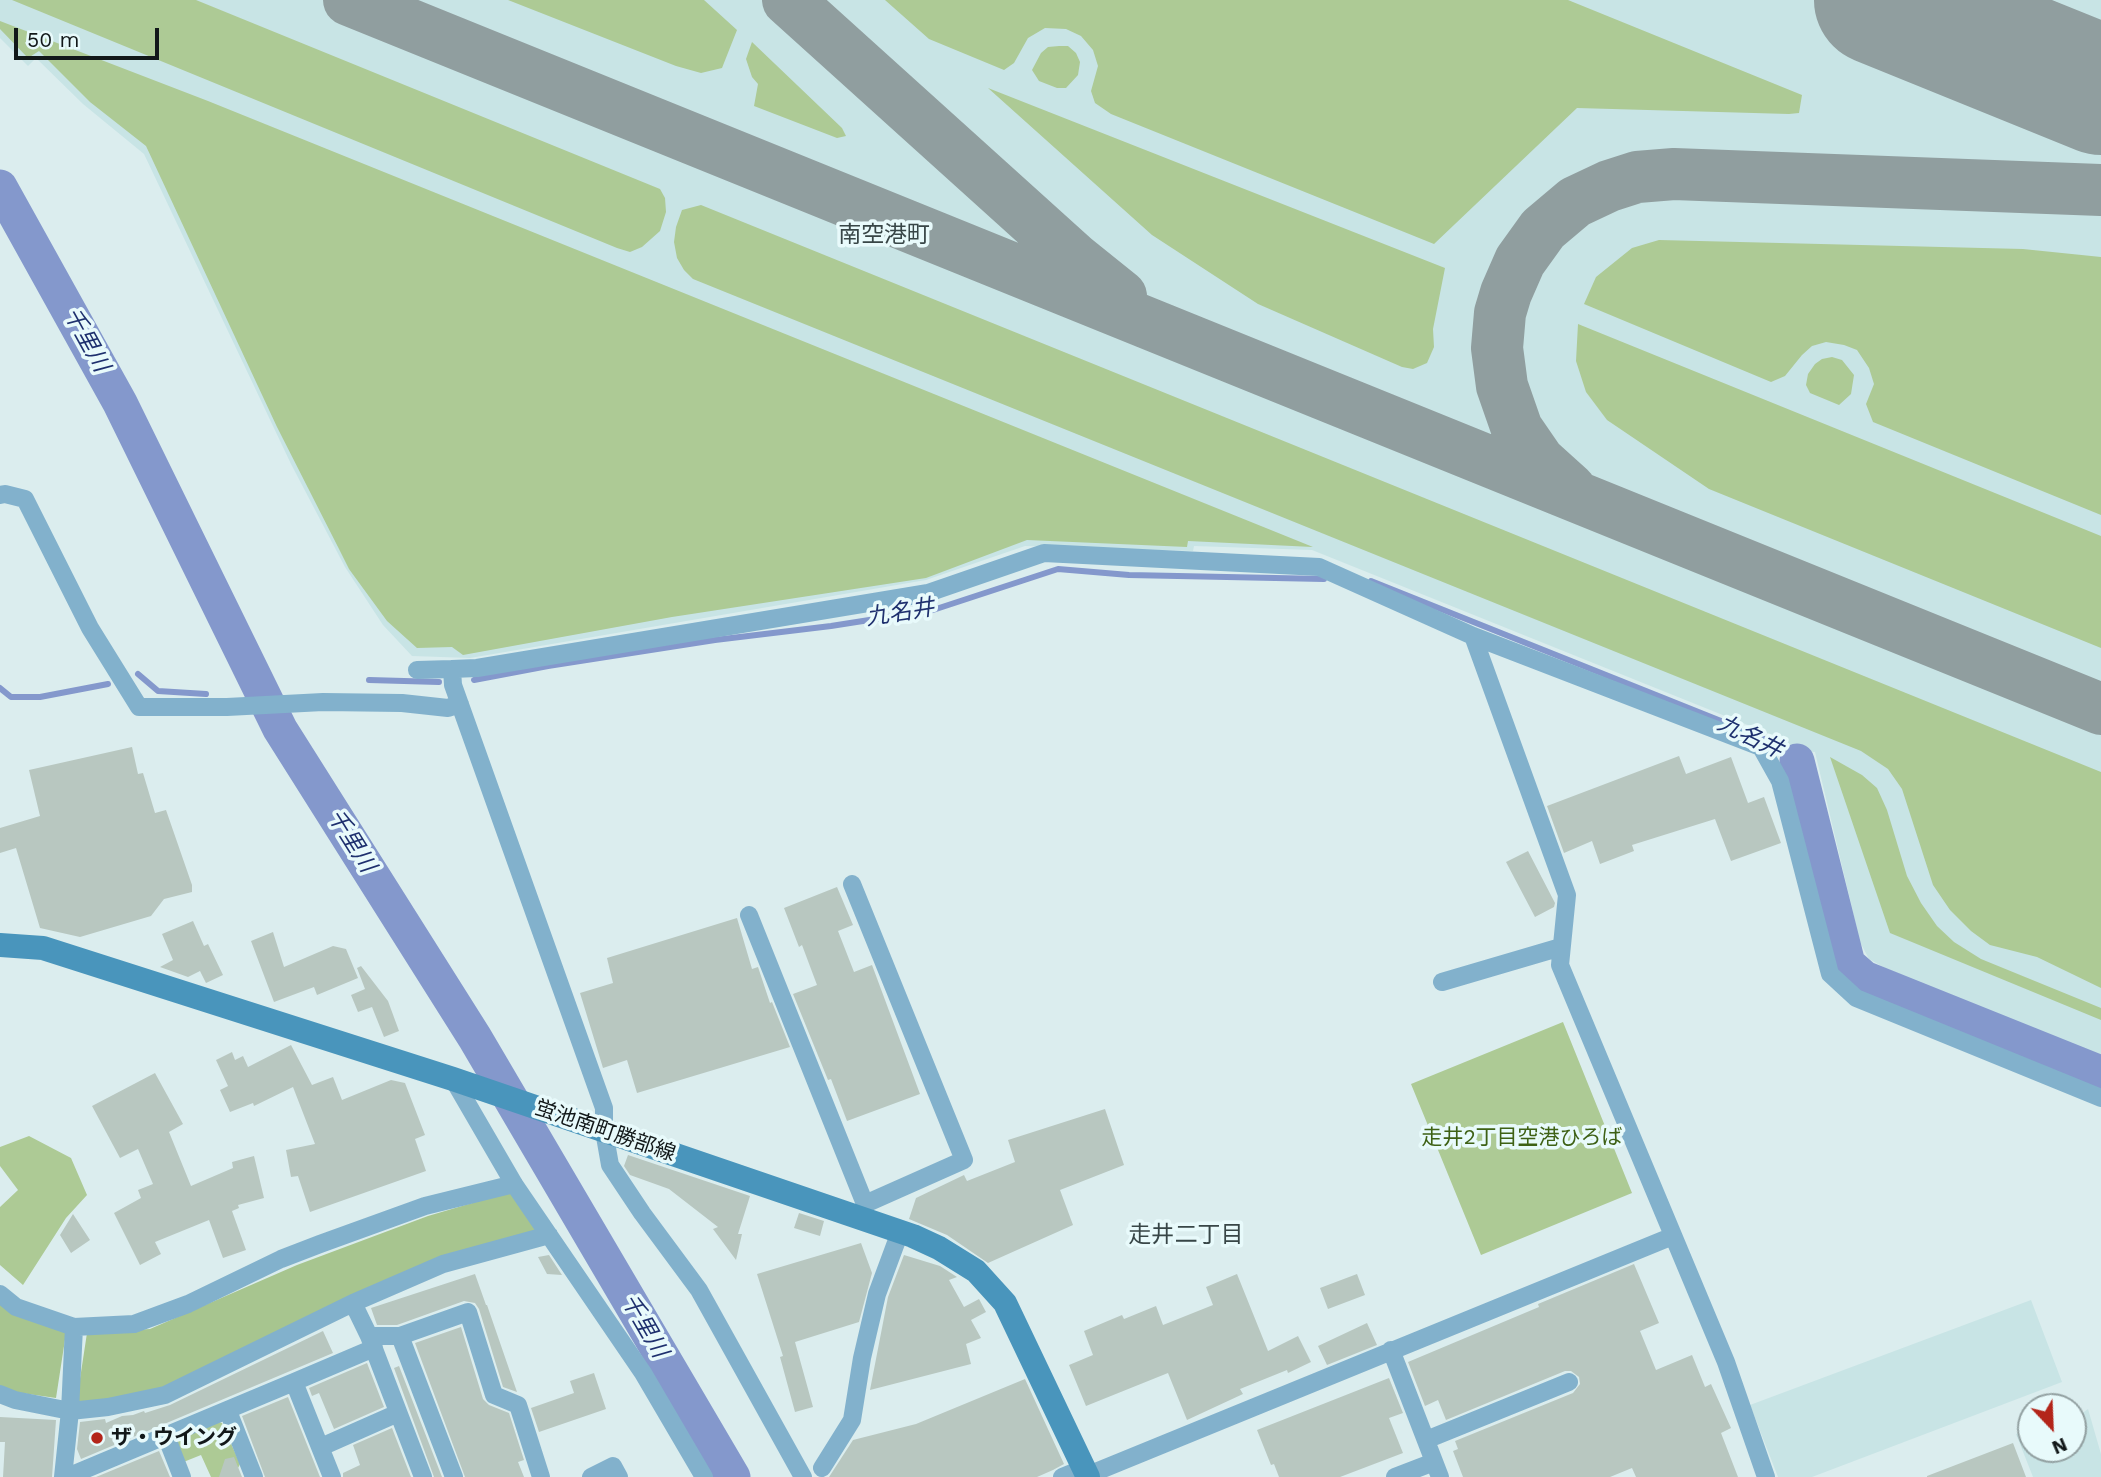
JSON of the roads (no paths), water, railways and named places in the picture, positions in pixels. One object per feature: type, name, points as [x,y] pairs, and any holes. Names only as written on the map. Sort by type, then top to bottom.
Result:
[{"type":"street","points":[[0,495],[25,499],[90,628],[139,707],[233,707],[323,702],[402,703],[448,708],[460,704]]},
{"type":"street","points":[[417,670],[477,668],[928,593],[1044,553],[1319,567],[1473,636],[1761,747],[1780,781],[1830,974],[1856,998],[2101,1098]]},
{"type":"street","points":[[1473,636],[1567,895],[1560,965],[1726,1362],[1766,1477]]},
{"type":"street","points":[[452,669],[453,685],[604,1108],[604,1131],[610,1165],[699,1290],[803,1477]]},
{"type":"street","points":[[749,915],[862,1211],[964,1160],[852,884]]},
{"type":"street","name":"蛍池南町勝部線","points":[[0,945],[43,948],[604,1131],[862,1211],[900,1232],[939,1248],[976,1271],[1005,1303],[1081,1474]]},
{"type":"street","points":[[1442,982],[1561,947]]},
{"type":"street","points":[[460,1082],[514,1185],[643,1373],[704,1477]]},
{"type":"street","points":[[0,1294],[16,1307],[74,1327],[134,1324],[188,1304],[281,1258],[425,1206],[514,1185]]},
{"type":"street","points":[[822,1468],[852,1420],[877,1294],[900,1232]]},
{"type":"street","points":[[0,1394],[15,1400],[70,1411],[108,1407],[165,1395],[353,1303],[443,1264],[549,1235]]},
{"type":"street","points":[[1081,1474],[1673,1236]]},
{"type":"street","points":[[353,1303],[424,1477]]},
{"type":"street","points":[[74,1327],[65,1477],[294,1382],[371,1342],[400,1336],[468,1312],[495,1395],[517,1405],[541,1477]]},
{"type":"street","points":[[400,1336],[453,1472],[430,1477]]},
{"type":"street","points":[[1391,1350],[1437,1469],[1395,1477]]},
{"type":"street","points":[[294,1382],[332,1477]]},
{"type":"street","points":[[1426,1440],[1570,1382]]},
{"type":"street","points":[[228,1411],[250,1475]]},
{"type":"street","points":[[321,1447],[398,1413]]},
{"type":"street","points":[[166,1436],[181,1477]]},
{"type":"street","points":[[592,1477],[613,1466],[619,1477]]},
{"type":"waterway","name":"千里川","points":[[0,187],[120,403],[280,729],[475,1038],[733,1477]]},
{"type":"waterway","name":"九名井","points":[[474,680],[715,640],[933,610],[1058,569],[1129,575],[1324,579]]},
{"type":"waterway","name":"九名井","points":[[1371,581],[1761,737],[1797,761]]},
{"type":"waterway","name":"九名井","points":[[138,674],[158,691],[206,694]]},
{"type":"waterway","name":"九名井","points":[[369,680],[439,682]]},
{"type":"waterway","name":"九名井","points":[[0,688],[11,697],[40,697],[108,684]]},
{"type":"waterway","name":"九名井","points":[[1797,761],[1848,964],[1864,978],[2101,1073]]},
{"type":"place","name":"ザ・ウイング","points":[[97,1438]]},
{"type":"district","name":"南空港町","points":[[884,235]]},
{"type":"district","name":"走井二丁目","points":[[1186,1235]]},
{"type":"park label","name":"走井2丁目空港ひろば","points":[[1522,1138]]}]
